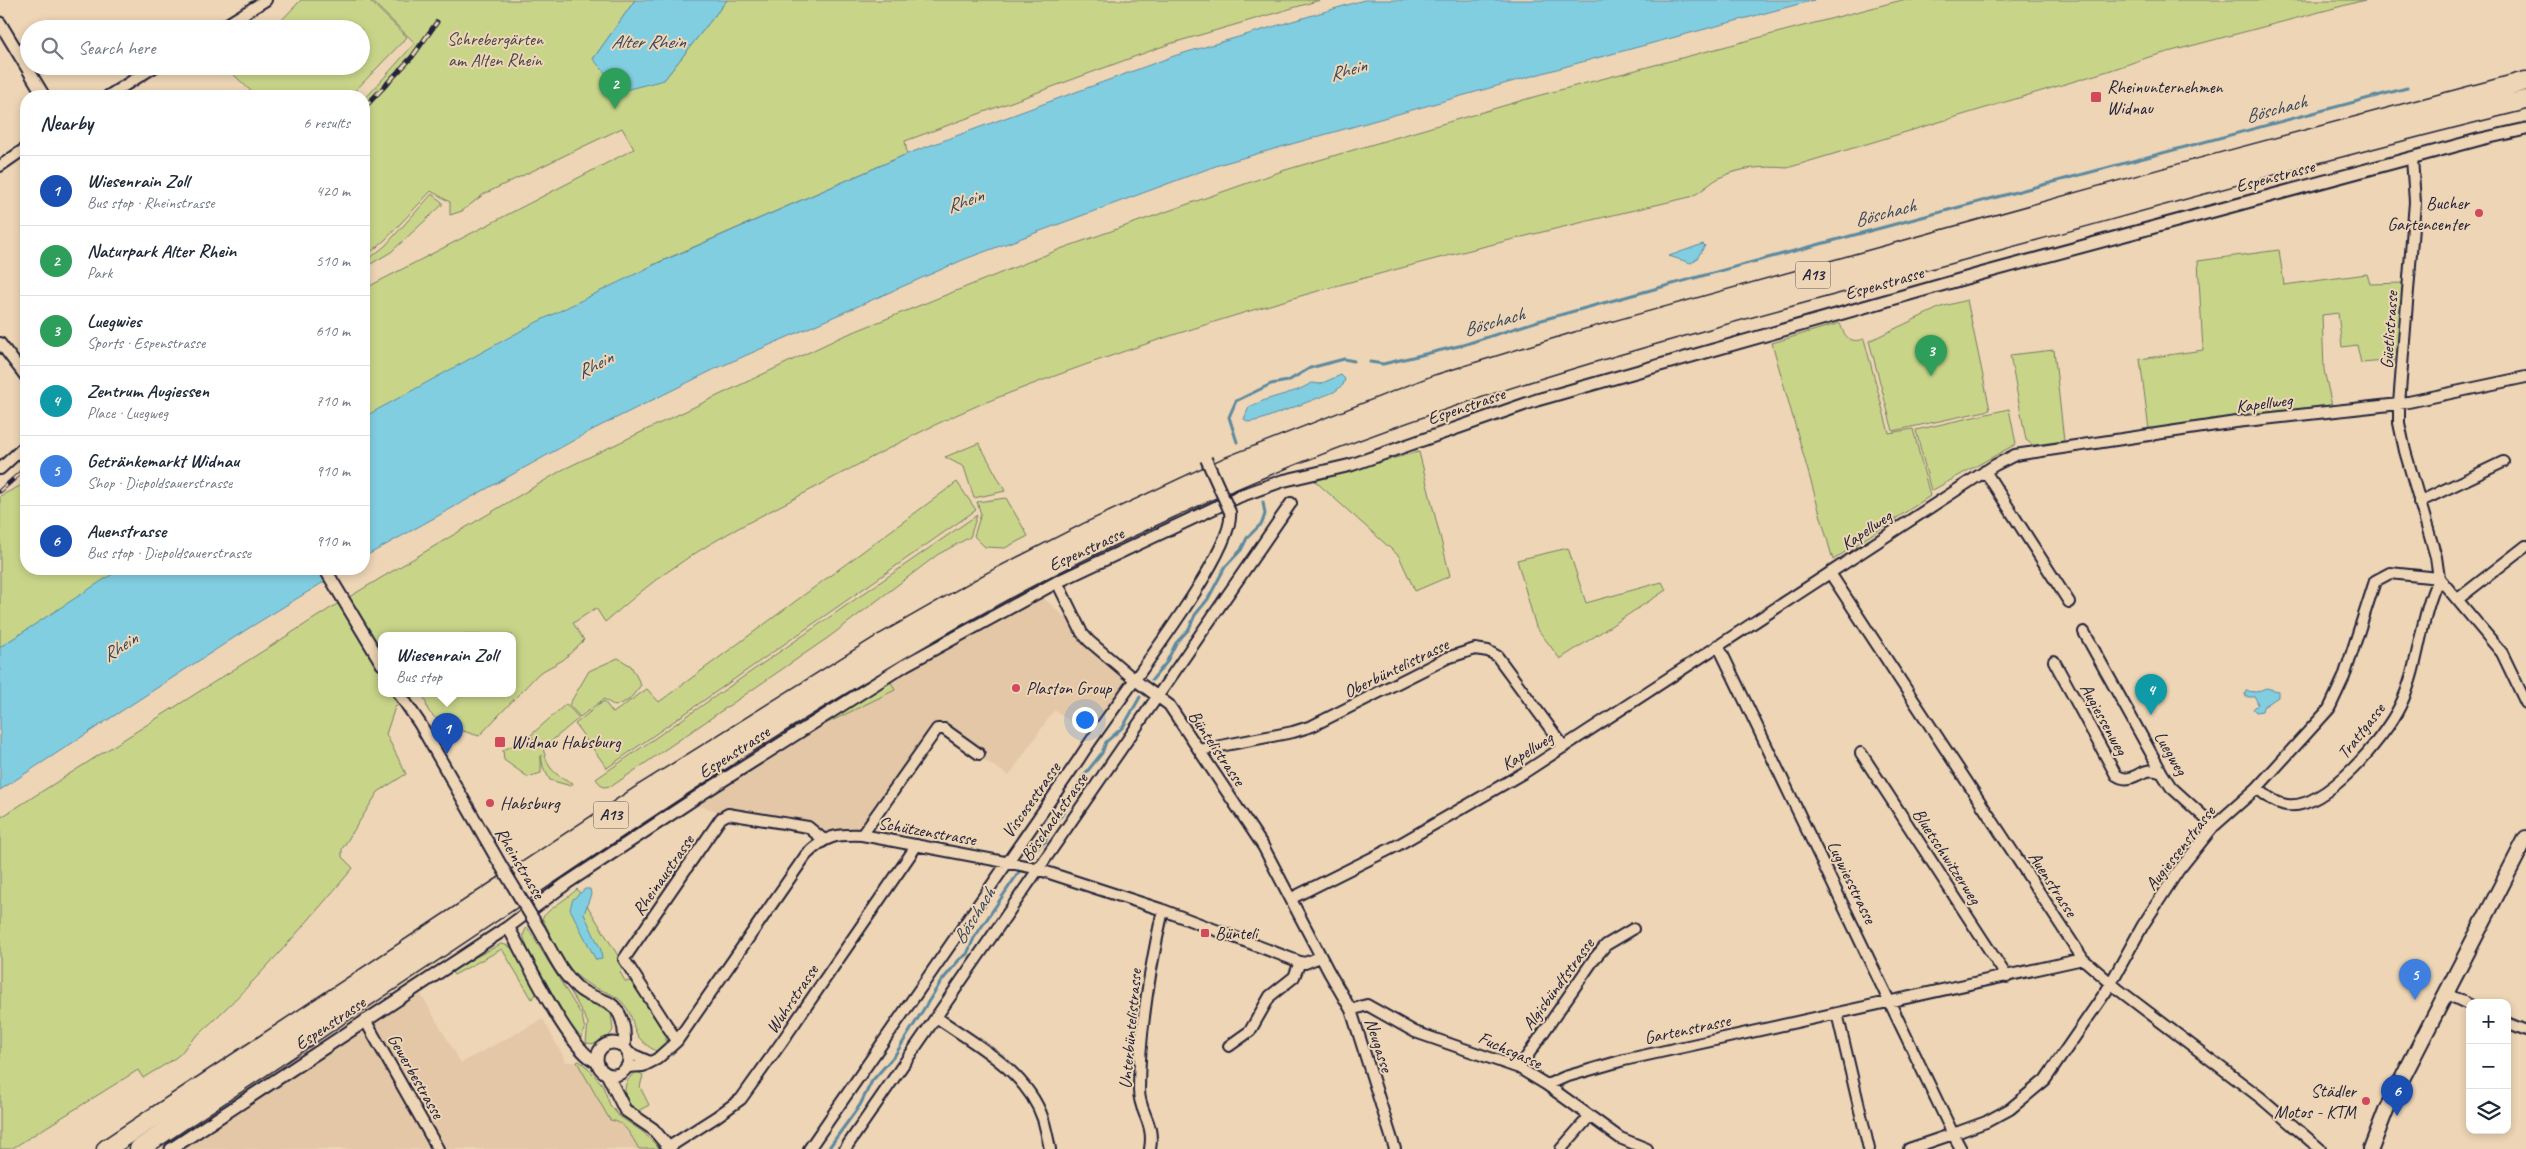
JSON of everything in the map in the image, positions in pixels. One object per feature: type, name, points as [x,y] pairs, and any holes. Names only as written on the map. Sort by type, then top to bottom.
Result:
[{"type":"highway","name":"A13","points":[[106,1149],[642,794],[885,642],[992,581],[1077,537],[1218,471],[1438,384],[1578,341],[2200,168],[2526,81]]},
{"type":"highway","name":"A13","points":[[138,1149],[643,812],[783,721],[893,653],[1000,592],[1140,523],[1260,469],[1447,398],[1690,324],[2526,100]]},
{"type":"highway","name":"A13","points":[[1873,274],[1924,269],[2526,108]]},
{"type":"main road","points":[[2371,1149],[2386,1110],[2526,838]]},
{"type":"street","points":[[234,20],[266,0]]},
{"type":"street","points":[[0,24],[20,57]]},
{"type":"street","points":[[31,75],[40,90]]},
{"type":"street","points":[[118,90],[142,75]]},
{"type":"street","name":"Espenstrasse","points":[[171,1149],[508,927],[567,883],[792,735],[905,665],[1057,582],[1240,496],[1282,481],[1351,465],[1537,400],[1980,274],[2526,129]]},
{"type":"street","points":[[0,166],[20,152]]},
{"type":"street","name":"Güetlistrasse","points":[[2412,158],[2415,202],[2399,423],[2419,502],[2436,557],[2439,578]]},
{"type":"street","points":[[0,343],[20,368]]},
{"type":"street","name":"Kapellweg","points":[[1292,898],[1398,846],[1467,808],[1564,747],[2004,459],[2025,452],[2236,422],[2399,404],[2526,377]]},
{"type":"street","points":[[0,469],[20,451]]},
{"type":"street","name":"Viscosestrasse","points":[[809,1149],[1009,863],[1080,759],[1092,737],[1135,680],[1216,559],[1230,528],[1230,512],[1206,458]]},
{"type":"street","points":[[2419,502],[2503,462]]},
{"type":"street","points":[[1985,472],[2069,602]]},
{"type":"street","name":"Böschachstrasse","points":[[845,1149],[936,1017],[1034,869],[1158,697],[1290,503]]},
{"type":"street","points":[[2458,599],[2526,546]]},
{"type":"street","name":"Auenstrasse","points":[[1830,573],[2082,959],[2110,983],[2261,1098],[2320,1149]]},
{"type":"street","name":"Augiessenstrasse","points":[[1953,1134],[1999,1115],[2033,1092],[2055,1068],[2110,983],[2142,927],[2178,871],[2214,826],[2257,788],[2305,739],[2329,709],[2344,677],[2375,580],[2390,573],[2439,578]]},
{"type":"street","points":[[329,575],[378,657]]},
{"type":"street","points":[[2439,578],[2502,653],[2526,703]]},
{"type":"street","name":"Trattgasse","points":[[2257,788],[2280,804],[2302,804],[2328,790],[2350,772],[2369,751],[2400,706],[2412,675],[2432,592],[2439,578]]},
{"type":"street","name":"Büntelistrasse","points":[[1057,582],[1082,632],[1135,680],[1169,705],[1263,846],[1292,898],[1320,957]]},
{"type":"street","name":"Luegweg","points":[[2084,632],[2172,788],[2214,826]]},
{"type":"street","name":"Lugwiesstrasse","points":[[1718,645],[1953,1134]]},
{"type":"street","name":"Oberbüntelistrasse","points":[[1200,750],[1293,732],[1312,726],[1447,658],[1475,649],[1488,651],[1497,656],[1564,747]]},
{"type":"street","name":"Augiessenweg","points":[[2054,661],[2116,775],[2122,779],[2129,780],[2147,770],[2162,773]]},
{"type":"street","name":"Rheinstrasse","points":[[402,697],[420,724],[563,970],[578,988],[611,1004],[620,1017]]},
{"type":"street","points":[[862,836],[937,728],[944,729],[979,754]]},
{"type":"street","name":"Bluetschwitzerweg","points":[[1861,753],[2007,977]]},
{"type":"street","name":"Rheinaustrasse","points":[[677,1041],[624,959],[721,818],[728,814],[808,827],[824,840]]},
{"type":"street","name":"Schützenstrasse","points":[[624,1070],[643,1066],[665,1053],[677,1041],[806,855],[824,840],[843,834],[917,845],[1034,869],[1163,910],[1300,962]]},
{"type":"street","name":"Wuhrstrasse","points":[[670,1148],[741,1099],[917,845]]},
{"type":"street","name":"Unterbüntelistrasse","points":[[1150,1149],[1151,1127],[1139,1091],[1149,978],[1163,910]]},
{"type":"street","points":[[508,927],[570,1037],[590,1059],[597,1062]]},
{"type":"street","name":"Algisbündtstrasse","points":[[1519,1068],[1594,959],[1606,945],[1633,929]]},
{"type":"street","points":[[1229,1046],[1250,1031],[1270,996],[1294,977],[1300,962],[1306,963],[1320,957]]},
{"type":"street","name":"Neugasse","points":[[1320,957],[1351,1010],[1396,1149]]},
{"type":"street","name":"Gartenstrasse","points":[[1548,1085],[1565,1077],[1624,1060],[2082,959]]},
{"type":"street","points":[[2447,994],[2466,1003]]},
{"type":"street","name":"Fuchsgasse","points":[[1351,1010],[1360,1006],[1372,1007],[1415,1032],[1519,1068],[1548,1085],[1620,1138],[1647,1149]]},
{"type":"street","points":[[1837,1014],[1869,1149]]},
{"type":"street","points":[[620,1017],[597,1062],[598,1067],[606,1074],[625,1110],[653,1129],[670,1148]]},
{"type":"street","points":[[617,1097],[624,1070],[626,1050],[625,1031],[620,1017]]},
{"type":"street","points":[[936,1017],[1002,1064],[1027,1091],[1042,1118],[1050,1149]]},
{"type":"street","name":"Gewerbestrasse","points":[[365,1020],[438,1149]]},
{"type":"street","points":[[2511,1024],[2526,1031]]},
{"type":"street","points":[[580,1049],[617,1044],[650,1062]]},
{"type":"street","points":[[606,1074],[624,1070]]},
{"type":"street","points":[[1561,1149],[1589,1117]]},
{"type":"street","points":[[1909,1149],[1953,1134],[1961,1149]]},
{"type":"shaded area","points":[[1041,596],[1135,680],[1092,737],[1054,710],[1009,776],[937,729],[862,835],[824,840],[819,834],[728,814],[697,805],[907,672]]},
{"type":"shaded area","points":[[416,986],[461,1063],[543,1019],[566,1062],[577,1062],[610,1120],[625,1126],[639,1149],[171,1149]]},
{"type":"green space","points":[[301,0],[369,0],[407,37],[356,90],[250,90],[234,75],[370,75],[370,20],[282,20]]},
{"type":"green space","name":"Schrebergärten am Alten Rhein","points":[[371,0],[635,0],[593,59],[664,80],[727,0],[1320,0],[1169,44],[905,141],[907,154],[657,263],[370,415],[370,286],[634,149],[622,128],[484,194],[462,211],[450,215],[450,202],[431,191],[385,240],[370,253],[370,93],[415,43]]},
{"type":"green space","points":[[1902,0],[2365,0],[2149,57],[1787,168],[1761,167],[1744,169],[1719,178],[1690,197],[1427,261],[1340,285],[1168,337],[999,397],[934,425],[708,545],[653,582],[605,622],[596,608],[573,623],[584,640],[563,660],[539,673],[479,736],[437,719],[428,710],[424,697],[516,697],[516,632],[378,632],[378,697],[414,697],[395,707],[386,734],[406,774],[378,792],[342,849],[342,857],[353,868],[255,979],[175,1058],[143,1078],[138,1070],[11,1149],[0,1149],[0,818],[334,606],[564,469],[841,337],[1063,248],[1282,171],[1537,96]]},
{"type":"green space","points":[[432,194],[442,202],[442,205],[391,252],[370,264],[370,258],[385,246]]},
{"type":"green space","points":[[2279,250],[2284,285],[2367,274],[2370,284],[2403,283],[2397,360],[2361,363],[2357,345],[2342,347],[2338,313],[2322,315],[2324,370],[2332,406],[2149,430],[2140,359],[2203,350],[2198,261]]},
{"type":"green space","points":[[1967,300],[1990,410],[1893,431],[1869,341],[1941,307]]},
{"type":"green space","points":[[1840,323],[1843,332],[1851,340],[1864,339],[1889,433],[1913,429],[1930,496],[1833,560],[1772,343]]},
{"type":"green space","points":[[2054,350],[2064,441],[2033,445],[2026,440],[2010,355]]},
{"type":"green space","points":[[2009,409],[2016,444],[1931,491],[1916,430]]},
{"type":"green space","points":[[979,443],[1005,491],[974,498],[964,467],[945,457]]},
{"type":"green space","points":[[1419,452],[1450,576],[1415,591],[1399,556],[1315,481]]},
{"type":"green space","points":[[957,482],[976,510],[607,768],[575,724],[604,701],[613,713],[647,689],[659,702]]},
{"type":"green space","points":[[20,486],[20,575],[113,575],[0,647],[0,496]]},
{"type":"green space","points":[[1006,498],[1028,536],[1005,548],[985,547],[974,536],[981,514],[977,502]]},
{"type":"green space","points":[[977,515],[970,537],[937,555],[829,637],[612,786],[603,787],[596,779]]},
{"type":"green space","points":[[1568,548],[1586,603],[1662,582],[1666,590],[1560,659],[1536,627],[1517,560]]},
{"type":"green space","points":[[618,658],[631,666],[641,685],[629,700],[615,706],[604,699],[580,717],[569,705],[589,671]]},
{"type":"green space","points":[[891,682],[895,690],[811,731]]},
{"type":"green space","points":[[566,704],[579,718],[543,748],[549,766],[556,774],[573,783],[571,786],[550,780],[543,767],[541,755],[541,773],[528,777],[504,760],[503,750],[531,738],[540,749],[531,735]]},
{"type":"green space","points":[[577,889],[625,967],[620,972],[625,981],[634,982],[666,1036],[666,1042],[656,1051],[640,1039],[636,1033],[631,1015],[618,998],[590,985],[571,969],[560,953],[542,918]]},
{"type":"green space","points":[[527,927],[582,1016],[585,1030],[580,1039],[575,1034],[528,950],[523,935]]},
{"type":"green space","points":[[501,944],[514,950],[524,963],[538,992],[532,999],[502,949],[454,975],[451,970]]},
{"type":"green space","points":[[568,987],[583,999],[611,1013],[613,1030],[605,1040],[594,1044],[586,1043],[588,1023]]},
{"type":"green space","points":[[579,1061],[602,1084],[610,1105],[619,1116],[643,1132],[660,1149],[639,1149],[624,1127],[616,1121],[610,1120],[577,1062]]},
{"type":"green space","points":[[637,1072],[643,1075],[640,1087],[649,1105],[638,1111],[629,1102],[625,1092],[627,1081]]},
{"type":"water","name":"Alter Rhein","points":[[635,0],[727,0],[664,80],[621,91],[593,59]]},
{"type":"water","name":"Rhein","points":[[1364,0],[1814,0],[1578,63],[1221,164],[965,259],[715,369],[594,429],[370,554],[370,414],[537,322],[658,263],[907,154],[1174,56]]},
{"type":"water","points":[[1703,244],[1705,246],[1691,263],[1669,256]]},
{"type":"water","points":[[1341,375],[1345,379],[1343,385],[1334,392],[1260,420],[1248,422],[1244,419],[1249,407],[1298,390],[1312,383],[1320,384]]},
{"type":"water","name":"Rhein","points":[[111,575],[335,575],[249,628],[0,790],[0,647]]},
{"type":"water","points":[[2266,688],[2278,691],[2278,697],[2263,707],[2262,711],[2256,712],[2253,709],[2258,704],[2255,697],[2246,697],[2246,691],[2256,692]]},
{"type":"water","points":[[585,889],[590,889],[591,894],[584,914],[601,950],[602,959],[596,960],[570,909],[573,899]]},
{"type":"waterway","name":"Böschach","points":[[1370,362],[1383,364],[1463,345],[1538,321],[1749,263],[2407,88]]},
{"type":"waterway","name":"Böschach","points":[[1237,442],[1229,417],[1236,401],[1271,384],[1288,381],[1310,368],[1344,359],[1354,361]]},
{"type":"waterway","name":"Böschach","points":[[1152,680],[1166,663],[1176,643],[1189,629],[1195,615],[1208,599],[1225,567],[1241,550],[1247,538],[1262,523],[1265,514],[1263,502]]},
{"type":"waterway","name":"Böschach","points":[[828,1149],[860,1105],[872,1081],[895,1055],[940,983],[959,960],[967,954],[974,938],[1034,850],[1045,842],[1051,823],[1061,816],[1081,779],[1102,753],[1106,742],[1123,727],[1140,697]]},
{"type":"railway","points":[[370,102],[412,57],[437,22]]},
{"type":"railway","points":[[0,491],[20,473]]},
{"type":"place","name":"Rheinunternehmen Widnau","points":[[2096,97]]},
{"type":"place","name":"Naturpark Alter Rhein","points":[[615,109]]},
{"type":"place","name":"Bucher Gartencenter","points":[[2479,213]]},
{"type":"place","name":"Luegwies","points":[[1931,376]]},
{"type":"place","name":"Plaston Group","points":[[1016,688]]},
{"type":"place","name":"Zentrum Augiessen","points":[[2151,715]]},
{"type":"place","name":"Widnau Habsburg","points":[[500,742]]},
{"type":"place","name":"Wiesenrain Zoll","points":[[447,754]]},
{"type":"place","name":"Habsburg","points":[[490,803]]},
{"type":"place","name":"Bünteli","points":[[1205,933]]},
{"type":"place","name":"Getränkemarkt Widnau","points":[[2415,1000]]},
{"type":"place","name":"Städler Motos - KTM","points":[[2366,1101]]},
{"type":"place","name":"Auenstrasse","points":[[2397,1116]]}]
